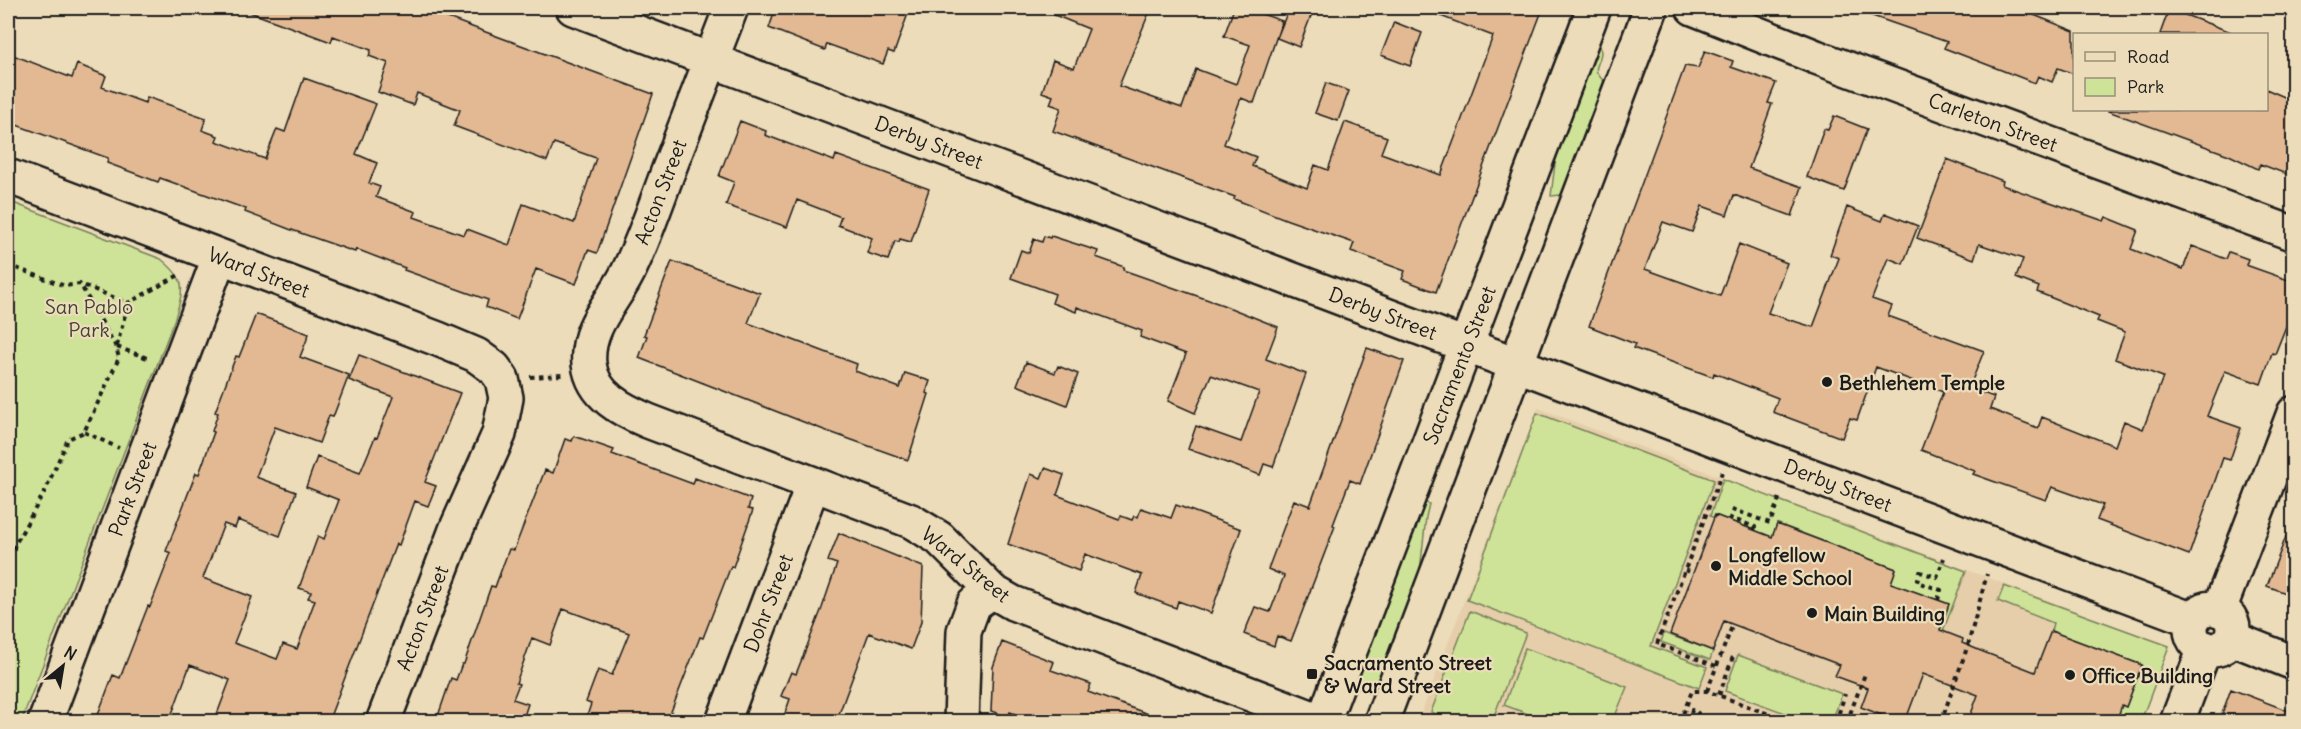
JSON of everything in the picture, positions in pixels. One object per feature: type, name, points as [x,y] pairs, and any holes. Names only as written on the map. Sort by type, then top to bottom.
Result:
[{"type":"street","name":"Derby Street","points":[[573,8],[1997,545],[2294,663]]},
{"type":"street","name":"Acton Street","points":[[591,373],[589,350],[591,336],[631,268],[731,8]]},
{"type":"street","name":"Sacramento Street","points":[[1323,722],[1594,8]]},
{"type":"street","points":[[1381,722],[1651,8]]},
{"type":"street","name":"Carleton Street","points":[[1693,8],[1816,57],[2294,234]]},
{"type":"street","name":"Ward Street","points":[[8,176],[476,355],[494,368],[502,379]]},
{"type":"street","name":"Park Street","points":[[45,722],[219,258]]},
{"type":"street","name":"Ward Street","points":[[591,373],[596,385],[606,397],[625,411],[911,521],[939,538],[992,591],[1036,612],[1323,722]]},
{"type":"street","name":"Acton Street","points":[[383,722],[456,530],[499,434],[506,398],[502,379]]},
{"type":"street","points":[[2177,722],[2294,413]]},
{"type":"street","name":"Dohr Street","points":[[723,722],[813,484]]},
{"type":"street","points":[[961,722],[964,630],[974,604],[992,591]]},
{"type":"path","points":[[8,265],[64,286],[80,284],[128,303]]},
{"type":"path","points":[[116,347],[128,303],[179,275]]},
{"type":"path","points":[[8,557],[45,491],[68,439],[84,432],[118,358],[116,347],[80,284]]},
{"type":"path","points":[[116,347],[177,369]]},
{"type":"path","points":[[502,379],[591,373]]},
{"type":"path","points":[[84,432],[143,458]]},
{"type":"path","points":[[1716,666],[1657,644],[1733,445]]},
{"type":"path","points":[[1754,530],[1755,527],[1730,518],[1734,510],[1770,523],[1791,467]]},
{"type":"path","points":[[1941,722],[1968,645],[1987,573],[1997,545]]},
{"type":"path","points":[[1938,600],[1941,590],[1917,582],[1920,572],[1937,578],[1944,556]]},
{"type":"path","points":[[1685,570],[1693,573]]},
{"type":"path","points":[[1707,691],[1733,624]]},
{"type":"path","points":[[1719,695],[1734,654]]},
{"type":"path","points":[[1847,722],[1865,674]]},
{"type":"path","points":[[1680,722],[1692,691],[1707,691],[1790,722]]},
{"type":"path","points":[[1836,722],[1845,694]]},
{"type":"path","points":[[1688,722],[1692,710],[1698,713],[1695,722]]},
{"type":"path","points":[[914,714],[914,722]]},
{"type":"shaded area","name":"Longfellow Middle School","points":[[1538,408],[2169,646],[2141,721],[1425,722],[1419,719]]},
{"type":"green space","points":[[1597,37],[1601,53],[1596,70],[1604,81],[1561,195],[1551,196],[1557,148]]},
{"type":"green space","name":"San Pablo Park","points":[[8,201],[161,259],[175,273],[181,285],[175,318],[21,722],[8,721]]},
{"type":"green space","points":[[1537,413],[1714,480],[1651,646],[1707,667],[1699,688],[1467,600]]},
{"type":"green space","points":[[1723,479],[1966,571],[1943,631],[1940,630],[1949,604],[1891,583],[1896,569],[1778,524],[1772,537],[1715,515],[1714,518],[1710,516]]},
{"type":"green space","points":[[1421,501],[1429,504],[1420,571],[1380,676],[1371,693],[1353,686]]},
{"type":"green space","points":[[2004,586],[2169,646],[2141,721],[2116,721],[2122,705],[2126,707],[2142,665],[2051,631],[2053,623],[1998,601]]},
{"type":"green space","points":[[1470,611],[1526,633],[1492,721],[1454,721],[1431,712]]},
{"type":"green space","points":[[1664,633],[1713,651],[1710,660],[1661,642]]},
{"type":"green space","points":[[1525,648],[1627,687],[1613,721],[1547,721],[1504,705]]},
{"type":"green space","points":[[1738,655],[1842,694],[1832,721],[1807,721],[1725,691]]},
{"type":"building","points":[[244,8],[421,8],[653,94],[597,253],[588,250],[576,284],[536,269],[517,319],[486,307],[488,300],[404,270],[405,268],[356,249],[355,252],[289,229],[245,212],[246,209],[160,178],[158,182],[107,163],[108,158],[8,122],[8,53],[72,78],[77,64],[106,76],[102,87],[145,103],[147,97],[206,118],[202,130],[218,136],[216,141],[265,159],[277,129],[285,132],[304,78],[376,104],[356,154],[377,163],[369,183],[380,187],[376,197],[416,212],[414,217],[464,235],[467,229],[509,245],[523,204],[574,223],[596,158],[554,143],[547,161],[454,126],[460,110],[417,93],[413,105],[378,92],[388,63],[369,56],[371,50],[333,36],[331,42],[244,10]]},
{"type":"building","points":[[776,8],[910,8],[894,53],[888,51],[883,64],[827,44],[825,50],[769,28]]},
{"type":"building","points":[[1037,8],[1151,8],[1119,86],[1182,108],[1196,69],[1236,84],[1250,45],[1224,36],[1234,8],[1245,8],[1282,21],[1254,103],[1241,98],[1224,144],[1256,157],[1252,166],[1307,188],[1315,165],[1328,170],[1345,122],[1387,137],[1381,153],[1441,175],[1493,36],[1423,8],[1543,8],[1436,292],[1402,279],[1405,271],[1351,251],[1354,243],[1053,131],[1061,108],[1050,104],[1053,96],[1042,92],[1053,60],[1074,68],[1089,29]]},
{"type":"building","points":[[1289,8],[1314,8],[1299,47],[1277,38]]},
{"type":"building","points":[[1859,8],[2037,8],[2034,15],[2074,31],[2073,74],[2058,68],[2052,82],[2038,76],[2035,83],[1944,48],[1947,42],[1858,11]]},
{"type":"building","points":[[2169,9],[2231,32],[2230,33],[2160,33]]},
{"type":"building","points":[[1394,22],[1422,33],[1410,66],[1381,55]]},
{"type":"building","points":[[1705,51],[1733,61],[1731,67],[1776,83],[1768,103],[1772,104],[1749,168],[1802,187],[1792,216],[1734,195],[1727,215],[1702,206],[1692,232],[1663,222],[1645,269],[1720,296],[1739,244],[1787,263],[1768,313],[1813,327],[1839,258],[1830,255],[1847,207],[1882,221],[1885,213],[1918,226],[1903,264],[1888,258],[1872,299],[1892,306],[1888,316],[1984,351],[1969,388],[1994,397],[1990,409],[2038,428],[2042,417],[2115,446],[2124,421],[2143,429],[2163,377],[2115,359],[2125,332],[2097,321],[2099,317],[2037,292],[2039,287],[2016,278],[2023,259],[1979,244],[1974,259],[1917,238],[1947,159],[2003,181],[2002,185],[2104,221],[2106,217],[2138,230],[2131,249],[2183,269],[2192,246],[2226,259],[2229,252],[2248,259],[2246,265],[2294,282],[2294,306],[2275,354],[2272,353],[2261,384],[2225,371],[2207,416],[2241,428],[2230,460],[2223,458],[2189,555],[2097,520],[2103,505],[2052,487],[2046,500],[1973,474],[1975,471],[1921,450],[1943,392],[1876,367],[1857,420],[1850,418],[1842,438],[1773,412],[1778,398],[1714,373],[1713,377],[1633,348],[1635,344],[1589,326],[1685,66],[1698,68]]},
{"type":"building","points":[[1326,83],[1349,91],[1338,121],[1315,113]]},
{"type":"building","points":[[2268,90],[2294,101],[2294,177],[2260,164],[2258,169],[2229,155],[2108,111],[2268,111]]},
{"type":"building","points":[[1834,116],[1867,129],[1844,191],[1807,177],[1824,129],[1828,130]]},
{"type":"building","points":[[740,121],[766,131],[765,135],[834,161],[836,155],[929,189],[911,242],[900,239],[899,242],[895,241],[888,260],[867,253],[872,238],[838,225],[841,217],[797,200],[787,227],[726,205],[734,182],[719,176]]},
{"type":"building","points":[[1044,236],[1050,238],[1051,236],[1098,251],[1096,257],[1124,267],[1123,270],[1278,327],[1266,359],[1306,374],[1273,467],[1264,464],[1260,475],[1188,449],[1196,426],[1241,442],[1259,392],[1211,375],[1195,413],[1168,401],[1186,354],[1140,337],[1142,331],[1077,307],[1076,312],[1052,303],[1055,294],[1011,278],[1021,250],[1029,253],[1034,239],[1042,242]]},
{"type":"building","points":[[672,261],[760,293],[748,323],[857,364],[855,371],[900,388],[905,373],[930,381],[926,393],[929,394],[908,460],[639,358],[647,336],[644,335]]},
{"type":"building","points":[[256,314],[309,334],[300,357],[349,375],[333,417],[329,416],[319,443],[275,427],[256,477],[296,492],[280,536],[238,520],[235,528],[224,524],[203,578],[252,597],[234,643],[277,659],[283,644],[297,649],[315,600],[308,598],[311,592],[299,588],[318,536],[324,539],[339,500],[306,487],[317,457],[360,473],[393,397],[349,380],[359,355],[460,393],[425,482],[436,486],[428,506],[415,501],[399,545],[396,544],[328,722],[214,722],[230,680],[190,665],[169,722],[95,722],[113,675],[120,678],[148,606],[150,607],[171,553],[166,551],[196,473],[199,474],[214,432],[212,431],[218,413],[215,412],[236,356],[239,357]]},
{"type":"building","points":[[1367,348],[1404,361],[1360,484],[1350,480],[1291,641],[1277,636],[1274,646],[1244,634],[1255,607],[1270,612],[1284,576],[1268,569],[1294,500],[1310,506]]},
{"type":"building","points":[[1026,362],[1055,373],[1058,366],[1078,374],[1067,405],[1017,385]]},
{"type":"building","points":[[574,436],[614,450],[612,454],[693,484],[695,478],[751,499],[748,509],[753,510],[733,567],[731,566],[703,638],[700,637],[667,722],[585,722],[591,704],[586,702],[598,670],[612,675],[629,633],[563,609],[550,645],[532,638],[516,683],[519,684],[513,699],[528,704],[522,722],[436,722],[451,678],[456,680],[464,664],[491,586],[495,587],[509,549],[514,550],[545,470],[553,473],[565,439],[572,441]]},
{"type":"building","points":[[1045,468],[1064,475],[1057,495],[1119,519],[1121,516],[1132,520],[1134,516],[1138,517],[1141,508],[1171,518],[1176,505],[1241,529],[1211,613],[1178,601],[1176,608],[1136,593],[1142,575],[1085,554],[1079,571],[1008,544],[1031,474],[1041,478]]},
{"type":"building","name":"Main Building","points":[[1715,515],[1772,537],[1777,524],[1896,569],[1891,583],[1949,604],[1940,630],[1963,639],[1962,643],[2035,672],[2051,631],[2142,665],[2126,707],[2122,705],[2116,722],[1968,722],[1978,695],[1923,674],[1905,722],[1899,722],[1861,707],[1868,688],[1835,676],[1840,665],[1724,621],[1713,651],[1670,634]]},
{"type":"building","points":[[2292,521],[2294,522],[2294,596],[2267,586]]},
{"type":"building","points":[[839,533],[923,567],[921,622],[911,649],[869,633],[836,722],[782,722],[790,699],[781,696],[791,672],[796,674],[822,608],[837,564],[828,561]]},
{"type":"building","points":[[1002,642],[1054,662],[1051,670],[1091,684],[1088,692],[1162,719],[1162,722],[1036,722],[1010,712],[1008,717],[991,711],[993,667]]},
{"type":"building","points":[[2231,689],[2294,713],[2294,722],[2219,722]]},
{"type":"place","name":"Bethlehem Temple","points":[[1827,382]]},
{"type":"place","name":"Longfellow Middle School","points":[[1716,566]]},
{"type":"place","name":"Main Building","points":[[1812,613]]},
{"type":"place","name":"Sacramento Street & Ward Street","points":[[1312,674]]},
{"type":"place","name":"Office Building","points":[[2070,675]]}]
